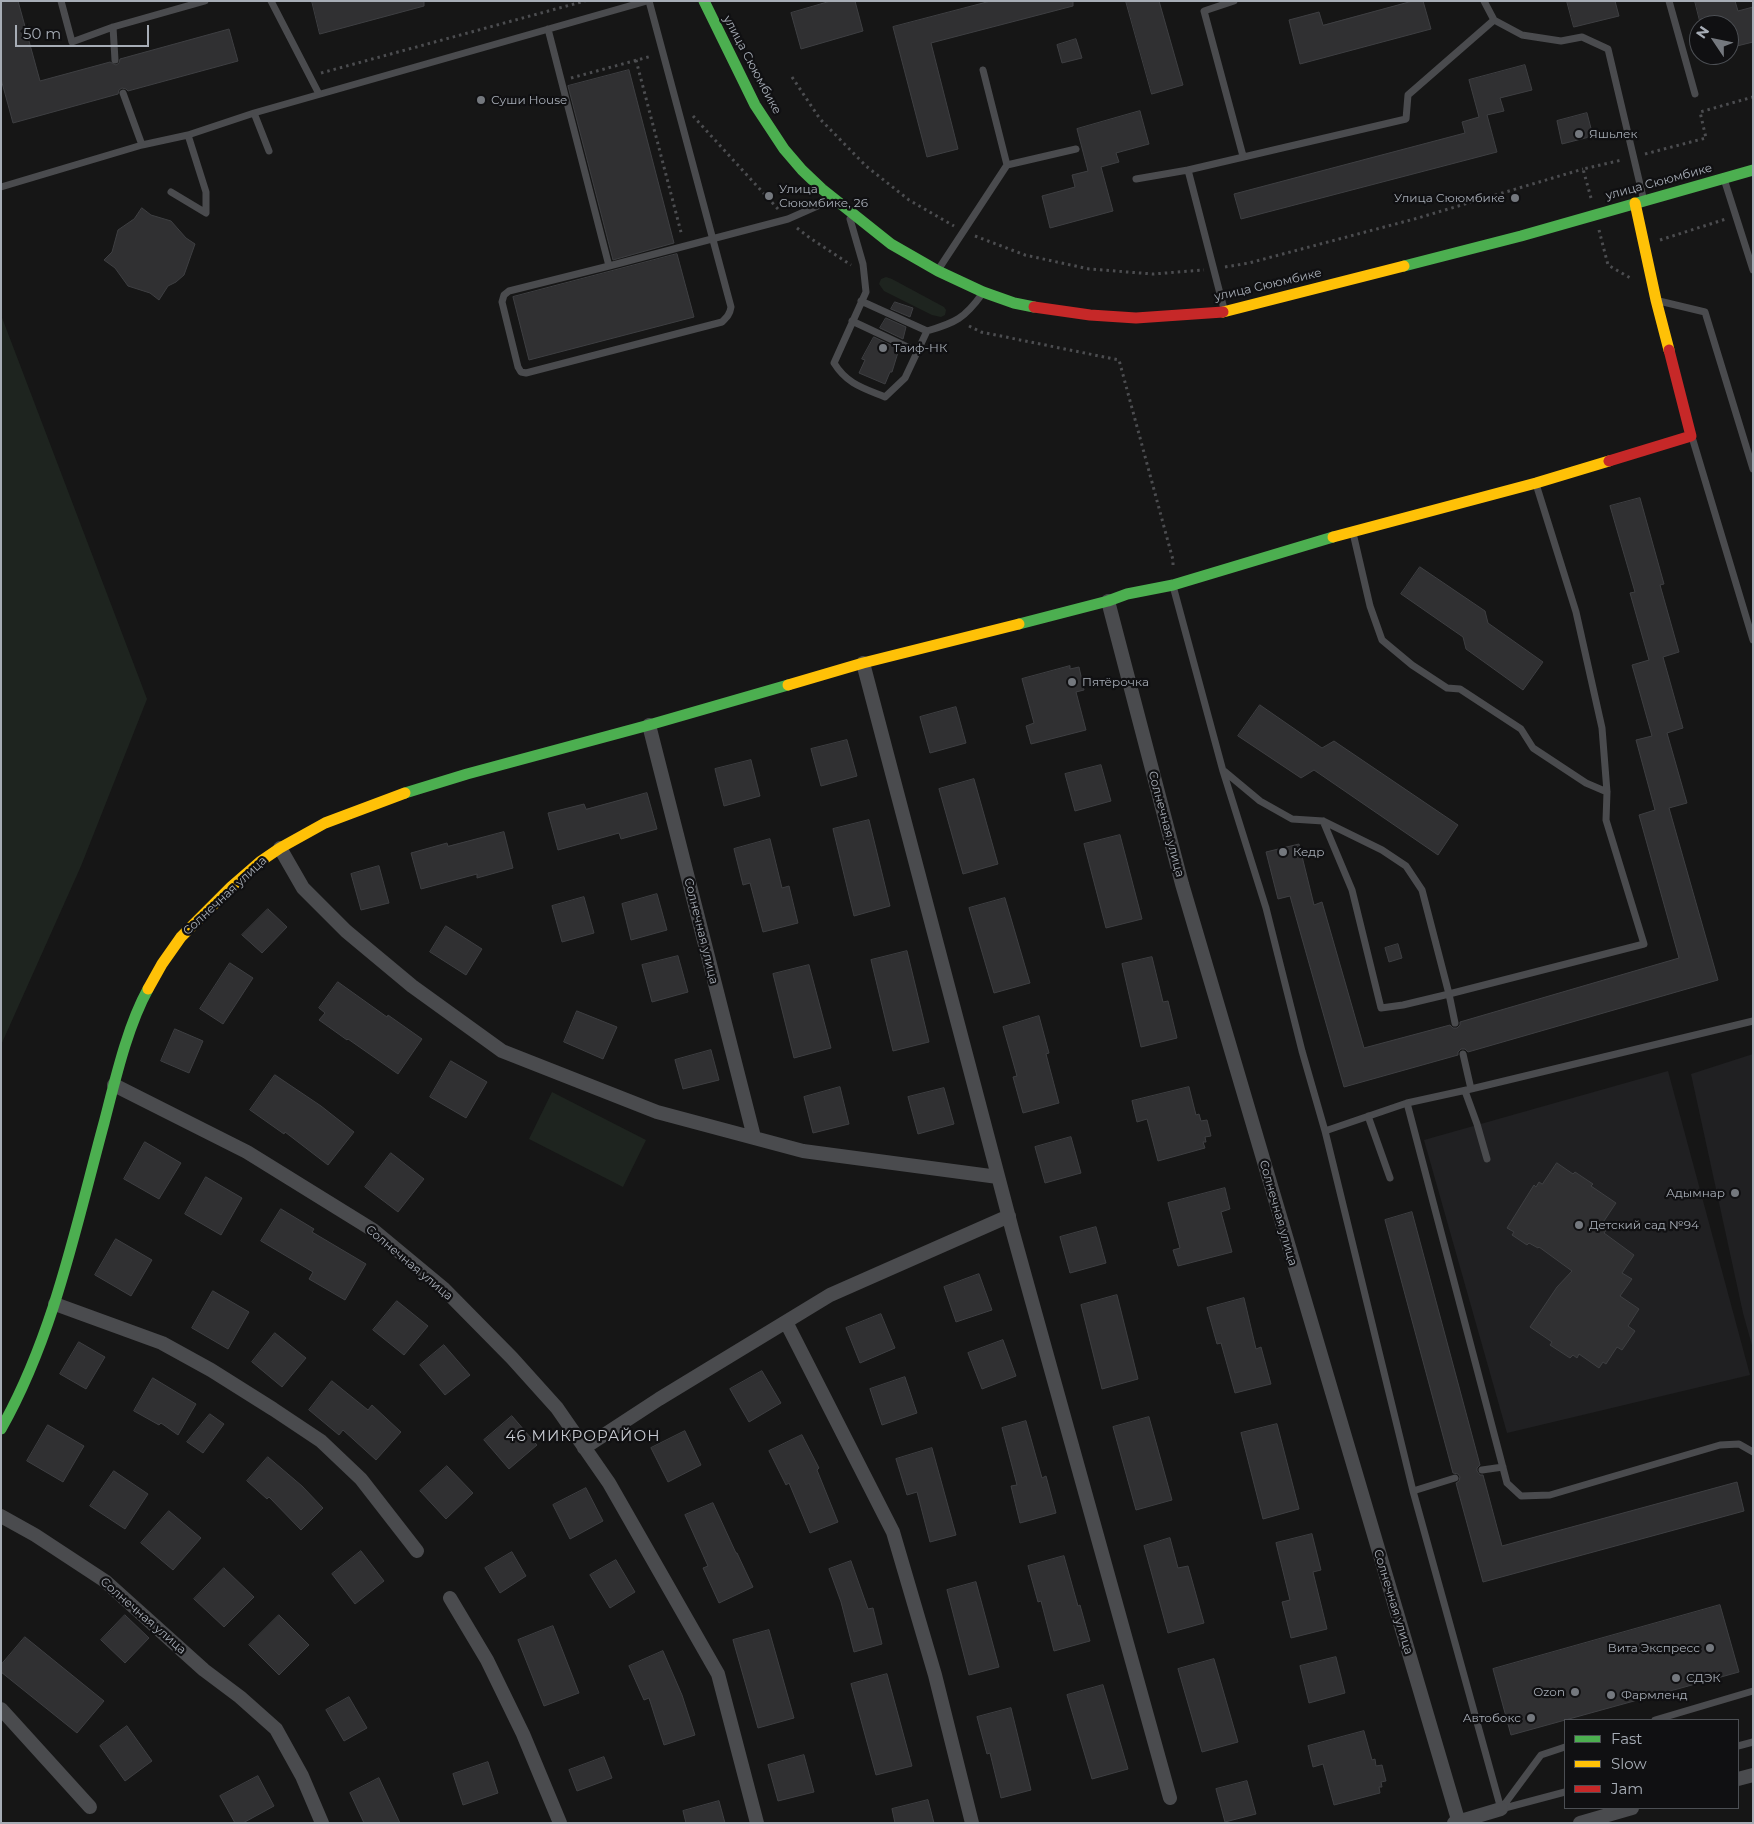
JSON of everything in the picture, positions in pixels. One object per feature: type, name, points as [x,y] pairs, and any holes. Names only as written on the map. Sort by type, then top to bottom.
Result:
[{"type":"street","name":"улица Сююмбике","points":[[704,1],[760,112],[784,149],[802,170],[848,211],[891,244],[938,270],[984,292],[1014,303],[1090,315],[1136,318],[1225,312],[1521,236],[1753,170]]},
{"type":"street","points":[[1639,201],[1644,245],[1656,300],[1691,436]]},
{"type":"street","name":"Солнечная улица","points":[[1,1429],[18,1399],[55,1304],[114,1085],[138,1006],[162,964],[181,937],[231,887],[280,848],[325,823],[392,797],[467,774],[649,725],[863,663],[1108,601],[1127,594],[1173,585],[1353,532],[1536,483],[1691,436]]},
{"type":"street","name":"Солнечная улица","points":[[1108,601],[1182,884],[1457,1822]]},
{"type":"street","points":[[863,663],[998,1176],[1170,1798]]},
{"type":"street","name":"Солнечная улица","points":[[649,725],[754,1138]]},
{"type":"street","name":"Солнечная улица","points":[[280,848],[302,888],[346,931],[412,986],[502,1051],[657,1112],[754,1138],[803,1150],[998,1176]]},
{"type":"street","name":"Солнечная улица","points":[[114,1085],[247,1152],[373,1230],[444,1289],[512,1358],[557,1408],[609,1483],[718,1674],[757,1823]]},
{"type":"street","points":[[584,1448],[659,1398],[830,1295],[1009,1216]]},
{"type":"street","points":[[55,1304],[162,1343],[211,1370],[273,1409],[321,1442],[361,1479],[417,1551]]},
{"type":"street","points":[[786,1322],[892,1532],[935,1675],[972,1823]]},
{"type":"street","name":"Солнечная улица","points":[[1,1516],[35,1535],[105,1581],[204,1670],[240,1697],[276,1728],[302,1776],[322,1823]]},
{"type":"street","points":[[450,1598],[487,1660],[523,1734],[560,1823]]},
{"type":"street","points":[[1,1709],[90,1807]]},
{"type":"street","points":[[1739,1779],[1753,1775]]},
{"type":"street","points":[[1457,1822],[1501,1809]]},
{"type":"street","points":[[1580,1823],[1629,1809]]},
{"type":"lane","points":[[61,1],[72,42],[113,27],[205,1]]},
{"type":"lane","points":[[271,1],[319,94]]},
{"type":"lane","points":[[1,187],[142,145],[188,135],[319,94],[648,1],[663,53],[713,239],[731,307],[727,317],[722,322],[526,373],[521,372],[518,367],[502,302],[504,295],[509,291],[609,266],[713,239],[788,219],[834,199]]},
{"type":"lane","points":[[1234,1],[1204,11],[1244,156]]},
{"type":"lane","points":[[1484,1],[1494,20],[1522,35],[1561,41],[1582,36],[1608,49],[1633,158],[1639,201]]},
{"type":"lane","points":[[1669,1],[1695,94]]},
{"type":"lane","points":[[1136,179],[1188,170],[1406,118],[1408,95],[1494,20]]},
{"type":"lane","points":[[113,27],[115,60]]},
{"type":"lane","points":[[548,29],[609,266]]},
{"type":"lane","points":[[983,70],[1007,165]]},
{"type":"lane","points":[[123,93],[142,145]]},
{"type":"lane","points":[[254,113],[269,151]]},
{"type":"lane","points":[[171,192],[206,213],[206,192],[188,135]]},
{"type":"lane","points":[[938,270],[1007,165],[1076,149]]},
{"type":"lane","points":[[1188,170],[1225,312]]},
{"type":"lane","points":[[1724,179],[1753,270]]},
{"type":"lane","points":[[848,211],[863,264],[866,292],[834,363],[842,376],[858,387],[885,397],[905,378],[927,331]]},
{"type":"lane","points":[[861,301],[927,331],[951,324],[971,310],[984,292]]},
{"type":"lane","points":[[1656,300],[1705,312],[1753,469]]},
{"type":"lane","points":[[852,322],[918,352]]},
{"type":"lane","points":[[1691,436],[1753,640]]},
{"type":"lane","points":[[1323,820],[1352,890],[1381,1008],[1449,994],[1644,944],[1606,820],[1607,792],[1602,728],[1576,612],[1536,483]]},
{"type":"lane","points":[[1353,532],[1370,606],[1382,640],[1412,665],[1447,688],[1460,689],[1521,729],[1533,748],[1586,783],[1607,792]]},
{"type":"lane","points":[[1173,585],[1224,770],[1266,908],[1324,1131],[1413,1491],[1501,1809]]},
{"type":"lane","points":[[1224,770],[1260,801],[1292,819],[1323,820],[1382,850],[1406,866],[1422,890],[1455,1023]]},
{"type":"lane","points":[[1324,1131],[1407,1103],[1753,1021]]},
{"type":"lane","points":[[1463,1054],[1468,1090],[1487,1159]]},
{"type":"lane","points":[[1407,1103],[1507,1483],[1522,1496],[1550,1495],[1720,1445],[1739,1444],[1753,1452]]},
{"type":"lane","points":[[1368,1116],[1390,1178]]},
{"type":"lane","points":[[1482,1470],[1503,1467]]},
{"type":"lane","points":[[1413,1491],[1454,1478]]},
{"type":"lane","points":[[1658,1719],[1753,1691]]},
{"type":"lane","points":[[1739,1746],[1753,1742]]},
{"type":"lane","points":[[1501,1809],[1541,1754],[1564,1747]]},
{"type":"lane","points":[[1501,1809],[1564,1792]]},
{"type":"path","points":[[310,76],[585,1]]},
{"type":"path","points":[[561,81],[663,53]]},
{"type":"path","points":[[636,60],[685,246]]},
{"type":"path","points":[[792,78],[820,119],[866,166],[909,200],[964,231],[1025,255],[1089,269],[1153,274],[1214,269],[1249,263],[1418,218],[1583,169]]},
{"type":"path","points":[[1633,158],[1706,138],[1700,112],[1753,96]]},
{"type":"path","points":[[691,113],[788,219],[810,238],[864,273]]},
{"type":"path","points":[[1644,245],[1736,216]]},
{"type":"path","points":[[956,320],[981,332],[1119,360],[1173,560],[1173,585]]},
{"type":"shaded area","points":[[886,277],[944,307],[946,310],[945,315],[941,317],[932,315],[884,291],[879,284],[881,279]]},
{"type":"shaded area","points":[[1,315],[147,699],[81,866],[1,1045]]},
{"type":"shaded area","name":"Адымнар","points":[[1753,1054],[1753,1349],[1743,1313],[1691,1074]]},
{"type":"shaded area","name":"Детский сад №94","points":[[1668,1071],[1750,1375],[1507,1433],[1424,1140]]},
{"type":"shaded area","points":[[552,1092],[646,1140],[623,1187],[529,1139]]},
{"type":"building","points":[[1,1],[18,1],[40,81],[110,62],[116,65],[120,59],[229,29],[238,61],[128,91],[122,88],[118,94],[13,123],[1,79]]},
{"type":"building","points":[[312,1],[424,1],[424,6],[320,34]]},
{"type":"building","points":[[831,1],[855,1],[863,31],[801,49],[791,13]]},
{"type":"building","points":[[991,1],[1073,1],[1073,6],[931,43],[958,149],[927,157],[893,27]]},
{"type":"building","points":[[1126,1],[1159,1],[1183,85],[1152,94]]},
{"type":"building","points":[[1413,1],[1423,1],[1431,29],[1300,64],[1289,20],[1319,12],[1323,25]]},
{"type":"building","points":[[1567,1],[1615,1],[1619,16],[1574,27]]},
{"type":"building","points":[[1695,1],[1735,1],[1738,11],[1753,7],[1753,42],[1739,46],[1739,15],[1698,15]]},
{"type":"building","points":[[1076,39],[1082,58],[1062,63],[1057,45]]},
{"type":"building","points":[[1525,65],[1532,90],[1500,98],[1504,111],[1487,115],[1497,152],[1241,219],[1234,194],[1465,133],[1462,122],[1479,117],[1469,80]]},
{"type":"building","points":[[629,70],[674,243],[613,260],[568,86]]},
{"type":"building","points":[[1140,111],[1149,144],[1116,153],[1119,162],[1101,167],[1113,211],[1050,228],[1042,196],[1075,187],[1072,175],[1088,171],[1077,129]]},
{"type":"building","points":[[1587,113],[1593,136],[1562,144],[1557,121]]},
{"type":"building","points":[[142,208],[151,215],[171,221],[186,238],[195,244],[184,275],[168,286],[159,300],[150,293],[128,286],[115,268],[104,260],[112,252],[118,230],[134,219]]},
{"type":"building","points":[[677,254],[694,317],[529,360],[513,297]]},
{"type":"building","points":[[895,302],[913,308],[910,317],[891,309]]},
{"type":"building","points":[[886,318],[906,327],[903,339],[880,328]]},
{"type":"building","points":[[874,337],[899,349],[892,372],[890,372],[885,384],[859,373],[865,360],[862,359]]},
{"type":"building","points":[[1640,498],[1664,584],[1660,585],[1679,652],[1663,657],[1683,728],[1667,733],[1687,803],[1669,808],[1718,980],[1468,1052],[1465,1049],[1461,1049],[1458,1055],[1344,1087],[1290,896],[1278,899],[1266,852],[1299,844],[1314,905],[1322,902],[1364,1048],[1450,1025],[1453,1028],[1457,1028],[1460,1022],[1679,958],[1639,815],[1655,810],[1636,740],[1652,736],[1632,665],[1649,660],[1630,593],[1635,592],[1610,506]]},
{"type":"building","points":[[1420,567],[1485,611],[1488,623],[1543,662],[1523,690],[1466,649],[1463,637],[1401,594]]},
{"type":"building","points":[[1070,666],[1070,669],[1079,667],[1084,690],[1076,692],[1086,730],[1031,744],[1026,726],[1034,723],[1022,679]]},
{"type":"building","points":[[1260,705],[1322,748],[1334,741],[1458,825],[1438,855],[1314,770],[1301,778],[1238,736]]},
{"type":"building","points":[[956,707],[966,743],[930,753],[920,717]]},
{"type":"building","points":[[847,740],[857,776],[821,786],[811,749]]},
{"type":"building","points":[[751,760],[760,796],[724,806],[715,769]]},
{"type":"building","points":[[1101,765],[1111,801],[1075,811],[1065,774]]},
{"type":"building","points":[[974,779],[998,864],[963,874],[939,789]]},
{"type":"building","points":[[647,793],[657,829],[621,839],[619,833],[558,850],[548,813],[584,804],[586,809]]},
{"type":"building","points":[[869,820],[890,906],[854,916],[833,829]]},
{"type":"building","points":[[504,832],[513,868],[477,878],[477,874],[421,889],[411,853],[447,843],[448,846]]},
{"type":"building","points":[[1120,835],[1142,919],[1106,928],[1084,844]]},
{"type":"building","points":[[770,839],[782,888],[789,886],[798,923],[763,932],[750,883],[743,885],[734,849]]},
{"type":"building","points":[[379,866],[389,903],[361,910],[351,874]]},
{"type":"building","points":[[657,894],[667,930],[631,940],[622,904]]},
{"type":"building","points":[[584,897],[594,933],[562,942],[552,906]]},
{"type":"building","points":[[1005,898],[1030,983],[994,993],[969,908]]},
{"type":"building","points":[[268,909],[287,927],[262,953],[242,935]]},
{"type":"building","points":[[446,926],[482,949],[466,975],[430,952]]},
{"type":"building","points":[[1398,944],[1402,958],[1389,962],[1385,948]]},
{"type":"building","points":[[907,951],[929,1042],[893,1051],[871,960]]},
{"type":"building","points":[[678,956],[688,992],[652,1002],[642,965]]},
{"type":"building","points":[[1152,957],[1163,1002],[1168,1001],[1177,1038],[1141,1047],[1122,964]]},
{"type":"building","points":[[230,963],[253,978],[223,1024],[200,1009]]},
{"type":"building","points":[[809,965],[831,1048],[794,1058],[773,974]]},
{"type":"building","points":[[338,982],[422,1039],[398,1074],[319,1020],[325,1013],[319,1008]]},
{"type":"building","points":[[577,1011],[617,1027],[603,1059],[564,1042]]},
{"type":"building","points":[[1039,1016],[1049,1053],[1046,1054],[1059,1103],[1023,1113],[1013,1077],[1017,1076],[1003,1027]]},
{"type":"building","points":[[175,1029],[203,1041],[189,1073],[161,1061]]},
{"type":"building","points":[[711,1050],[719,1080],[683,1089],[675,1060]]},
{"type":"building","points":[[451,1061],[487,1082],[466,1118],[430,1097]]},
{"type":"building","points":[[275,1075],[321,1106],[354,1132],[328,1165],[285,1132],[284,1134],[250,1110]]},
{"type":"building","points":[[840,1087],[849,1124],[813,1133],[804,1097]]},
{"type":"building","points":[[1189,1087],[1196,1115],[1199,1114],[1201,1121],[1207,1120],[1211,1136],[1205,1137],[1206,1142],[1203,1142],[1205,1148],[1158,1161],[1147,1119],[1137,1122],[1132,1101]]},
{"type":"building","points":[[944,1088],[954,1124],[918,1134],[908,1097]]},
{"type":"building","points":[[1071,1137],[1081,1173],[1045,1183],[1035,1147]]},
{"type":"building","points":[[145,1142],[181,1163],[159,1199],[124,1179]]},
{"type":"building","points":[[391,1153],[424,1179],[398,1212],[365,1187]]},
{"type":"building","points":[[1557,1163],[1593,1184],[1591,1186],[1616,1203],[1604,1221],[1610,1225],[1604,1233],[1634,1255],[1622,1273],[1632,1279],[1620,1296],[1639,1309],[1628,1326],[1635,1331],[1622,1350],[1617,1347],[1606,1364],[1603,1362],[1599,1368],[1579,1354],[1577,1358],[1573,1355],[1570,1358],[1550,1345],[1552,1342],[1530,1327],[1557,1287],[1572,1271],[1539,1247],[1529,1243],[1527,1245],[1512,1235],[1514,1232],[1507,1228],[1534,1185],[1536,1187],[1539,1182],[1542,1184]]},
{"type":"building","points":[[206,1177],[242,1198],[221,1235],[185,1214]]},
{"type":"building","points":[[1225,1188],[1230,1209],[1221,1212],[1232,1252],[1178,1266],[1173,1250],[1180,1248],[1168,1203]]},
{"type":"building","points":[[281,1209],[314,1229],[312,1232],[366,1264],[345,1300],[309,1279],[313,1272],[261,1241]]},
{"type":"building","points":[[1412,1212],[1480,1465],[1477,1471],[1480,1475],[1483,1475],[1502,1546],[1737,1482],[1744,1511],[1483,1582],[1456,1483],[1460,1477],[1458,1474],[1453,1473],[1385,1220]]},
{"type":"building","points":[[1096,1227],[1106,1263],[1070,1273],[1060,1237]]},
{"type":"building","points":[[116,1239],[152,1260],[131,1296],[95,1275]]},
{"type":"building","points":[[979,1274],[992,1310],[956,1322],[944,1287]]},
{"type":"building","points":[[213,1291],[249,1312],[228,1349],[192,1328]]},
{"type":"building","points":[[1117,1295],[1138,1379],[1102,1389],[1081,1305]]},
{"type":"building","points":[[1244,1298],[1256,1349],[1261,1347],[1271,1384],[1235,1393],[1221,1343],[1217,1344],[1207,1308]]},
{"type":"building","points":[[397,1301],[428,1326],[404,1355],[373,1330]]},
{"type":"building","points":[[881,1314],[895,1348],[860,1363],[846,1328]]},
{"type":"building","points":[[275,1333],[306,1358],[282,1387],[252,1362]]},
{"type":"building","points":[[1003,1340],[1016,1376],[982,1389],[968,1353]]},
{"type":"building","points":[[79,1342],[105,1357],[86,1389],[60,1374]]},
{"type":"building","points":[[444,1345],[470,1375],[445,1395],[420,1365]]},
{"type":"building","points":[[762,1371],[781,1403],[749,1422],[730,1389]]},
{"type":"building","points":[[905,1377],[917,1413],[882,1425],[870,1389]]},
{"type":"building","points":[[153,1378],[196,1404],[178,1435],[161,1423],[159,1425],[134,1411]]},
{"type":"building","points":[[332,1381],[368,1410],[372,1405],[401,1432],[376,1460],[343,1430],[339,1435],[309,1410]]},
{"type":"building","points":[[210,1414],[224,1424],[203,1453],[187,1442]]},
{"type":"building","points":[[512,1416],[537,1445],[509,1469],[484,1440]]},
{"type":"building","points":[[1149,1417],[1172,1500],[1136,1510],[1113,1427]]},
{"type":"building","points":[[1026,1421],[1042,1478],[1046,1476],[1056,1513],[1020,1523],[1011,1486],[1017,1485],[1002,1428]]},
{"type":"building","points":[[1277,1424],[1299,1509],[1263,1519],[1241,1433]]},
{"type":"building","points":[[48,1425],[84,1446],[63,1482],[27,1461]]},
{"type":"building","points":[[685,1431],[701,1465],[668,1482],[651,1448]]},
{"type":"building","points":[[802,1435],[819,1468],[817,1470],[838,1522],[810,1533],[789,1483],[786,1485],[769,1451]]},
{"type":"building","points":[[932,1448],[956,1535],[930,1542],[917,1492],[907,1495],[896,1459]]},
{"type":"building","points":[[268,1457],[302,1486],[323,1508],[301,1530],[269,1497],[267,1499],[247,1481]]},
{"type":"building","points":[[447,1466],[473,1493],[446,1519],[420,1491]]},
{"type":"building","points":[[114,1471],[148,1494],[125,1529],[90,1506]]},
{"type":"building","points":[[586,1488],[603,1521],[570,1539],[553,1505]]},
{"type":"building","points":[[713,1503],[753,1587],[719,1603],[703,1568],[708,1566],[685,1515]]},
{"type":"building","points":[[169,1511],[201,1538],[173,1570],[141,1543]]},
{"type":"building","points":[[1312,1534],[1321,1570],[1313,1572],[1327,1629],[1291,1638],[1282,1602],[1290,1600],[1276,1543]]},
{"type":"building","points":[[1170,1538],[1178,1568],[1188,1566],[1204,1623],[1168,1633],[1144,1546]]},
{"type":"building","points":[[361,1551],[384,1581],[355,1604],[332,1574]]},
{"type":"building","points":[[512,1552],[526,1576],[500,1593],[485,1568]]},
{"type":"building","points":[[1064,1556],[1090,1641],[1054,1651],[1041,1601],[1038,1602],[1028,1566]]},
{"type":"building","points":[[616,1560],[635,1592],[610,1608],[590,1575]]},
{"type":"building","points":[[851,1561],[868,1609],[873,1608],[882,1644],[854,1652],[841,1602],[829,1569]]},
{"type":"building","points":[[224,1568],[254,1597],[224,1627],[194,1599]]},
{"type":"building","points":[[976,1582],[999,1667],[969,1675],[947,1590]]},
{"type":"building","points":[[1720,1605],[1739,1672],[1511,1735],[1493,1669]]},
{"type":"building","points":[[125,1615],[149,1638],[125,1663],[101,1640]]},
{"type":"building","points":[[279,1615],[309,1645],[279,1675],[249,1645]]},
{"type":"building","points":[[553,1626],[579,1693],[544,1706],[518,1640]]},
{"type":"building","points":[[769,1630],[794,1718],[758,1728],[733,1640]]},
{"type":"building","points":[[25,1637],[104,1701],[77,1733],[1,1672],[1,1665]]},
{"type":"building","points":[[663,1651],[682,1695],[695,1735],[664,1745],[649,1698],[644,1700],[629,1666]]},
{"type":"building","points":[[1336,1657],[1345,1693],[1309,1703],[1300,1666]]},
{"type":"building","points":[[1214,1659],[1238,1742],[1202,1752],[1178,1669]]},
{"type":"building","points":[[887,1674],[912,1766],[876,1775],[851,1684]]},
{"type":"building","points":[[1103,1685],[1128,1769],[1092,1779],[1067,1695]]},
{"type":"building","points":[[349,1697],[367,1728],[344,1741],[326,1710]]},
{"type":"building","points":[[1011,1708],[1031,1790],[1001,1798],[990,1753],[987,1754],[977,1717]]},
{"type":"building","points":[[127,1726],[152,1761],[125,1781],[100,1746]]},
{"type":"building","points":[[1364,1731],[1372,1760],[1375,1759],[1376,1766],[1382,1765],[1386,1781],[1381,1782],[1382,1787],[1379,1787],[1380,1793],[1334,1805],[1323,1764],[1313,1767],[1308,1746]]},
{"type":"building","points":[[804,1755],[814,1792],[778,1801],[768,1765]]},
{"type":"building","points":[[604,1757],[612,1778],[577,1791],[569,1770]]},
{"type":"building","points":[[488,1762],[498,1793],[463,1805],[453,1774]]},
{"type":"building","points":[[258,1776],[274,1806],[243,1823],[235,1823],[220,1796]]},
{"type":"building","points":[[379,1778],[400,1823],[364,1823],[350,1793]]},
{"type":"building","points":[[1247,1781],[1256,1814],[1225,1822],[1216,1789]]},
{"type":"building","points":[[928,1800],[934,1823],[895,1823],[892,1809]]},
{"type":"building","points":[[719,1801],[725,1823],[686,1823],[683,1811]]},
{"type":"traffic: fast","points":[[704,1],[755,105],[784,149],[822,189],[891,244],[938,271],[983,292],[1014,303],[1034,307]]},
{"type":"traffic: fast","points":[[1404,266],[1521,236],[1753,170]]},
{"type":"traffic: fast","points":[[1019,624],[1108,601],[1127,594],[1173,585],[1333,537]]},
{"type":"traffic: fast","points":[[405,793],[788,685]]},
{"type":"traffic: fast","points":[[1,1429],[36,1356],[49,1318],[73,1240],[122,1054],[148,989]]},
{"type":"traffic: slow","points":[[1635,203],[1669,350]]},
{"type":"traffic: slow","points":[[1223,312],[1404,266]]},
{"type":"traffic: slow","points":[[1333,537],[1536,483],[1609,461]]},
{"type":"traffic: slow","points":[[788,685],[863,663],[1019,624]]},
{"type":"traffic: slow","points":[[148,989],[162,964],[181,937],[231,887],[261,861],[325,823],[405,793]]},
{"type":"traffic: jam","points":[[1034,307],[1090,315],[1136,318],[1223,312]]},
{"type":"traffic: jam","points":[[1609,461],[1691,436],[1669,350]]},
{"type":"place","name":"Суши House","points":[[481,100]]},
{"type":"place","name":"Яшьлек","points":[[1579,134]]},
{"type":"place","name":"Улица Сююмбике, 26","points":[[769,196]]},
{"type":"place","name":"Улица Сююмбике","points":[[1515,198]]},
{"type":"place","name":"Таиф-НК","points":[[883,348]]},
{"type":"place","name":"Пятёрочка","points":[[1072,682]]},
{"type":"place","name":"Кедр","points":[[1283,852]]},
{"type":"place","name":"Адымнар","points":[[1735,1193]]},
{"type":"place","name":"Детский сад №94","points":[[1579,1225]]},
{"type":"place","name":"Вита Экспресс","points":[[1710,1648]]},
{"type":"place","name":"СДЭК","points":[[1676,1678]]},
{"type":"place","name":"Ozon","points":[[1575,1692]]},
{"type":"place","name":"Фармленд","points":[[1611,1695]]},
{"type":"place","name":"Автобокс","points":[[1531,1718]]},
{"type":"district","name":"46 МИКРОРАЙОН","points":[[583,1437]]}]
